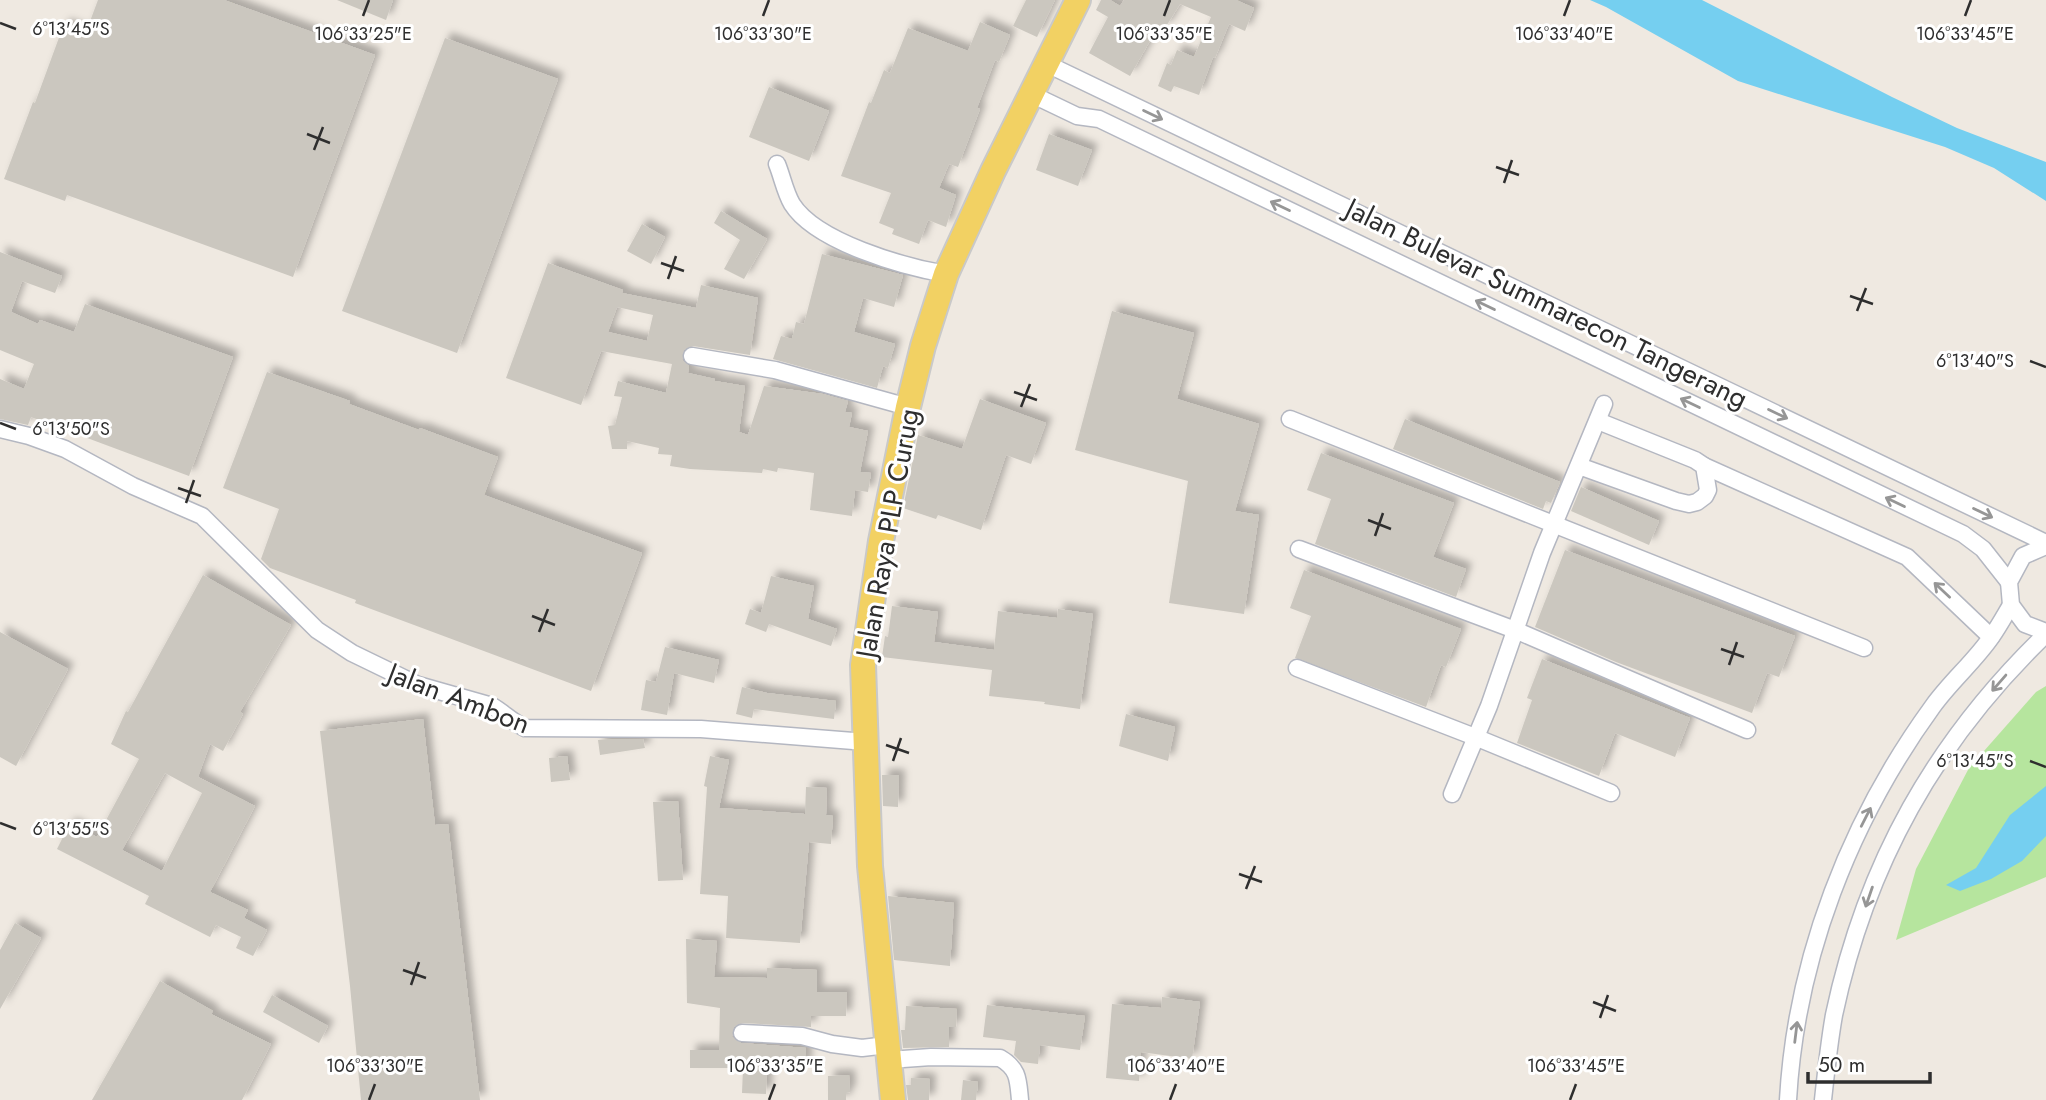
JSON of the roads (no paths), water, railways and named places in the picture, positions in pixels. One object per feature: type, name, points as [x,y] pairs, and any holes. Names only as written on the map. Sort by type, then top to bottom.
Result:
[{"type":"main road","name":"Jalan Raya PLP Curug","points":[[893,1100],[870,866],[863,665],[881,541],[908,407],[923,346],[946,274],[993,171],[1078,0]]},
{"type":"street","name":"Jalan Bulevar Summarecon Tangerang","points":[[1047,64],[2046,545]]},
{"type":"street","name":"Jalan Bulevar Summarecon Tangerang","points":[[1031,94],[1077,116],[1099,119],[1963,534],[1983,549],[2009,582],[2023,556],[2046,545]]},
{"type":"street","points":[[1099,119],[1110,94]]},
{"type":"street","points":[[777,164],[792,204],[811,224],[843,242],[911,268],[946,274]]},
{"type":"street","points":[[1451,288],[1463,263]]},
{"type":"street","points":[[692,356],[775,370],[908,407]]},
{"type":"street","points":[[1452,794],[1489,706],[1553,525],[1604,404]]},
{"type":"street","points":[[1290,419],[1864,648]]},
{"type":"street","points":[[1598,421],[1695,460],[1906,557],[1991,637]]},
{"type":"street","name":"Jalan Ambon","points":[[0,429],[65,449],[132,486],[202,516],[317,630],[352,653],[418,685],[492,706],[502,712],[510,722],[524,728],[701,729],[866,742]]},
{"type":"street","points":[[1804,457],[1816,433]]},
{"type":"street","points":[[1578,466],[1689,504],[1697,502],[1708,490],[1704,466]]},
{"type":"street","points":[[1298,549],[1515,631],[1747,730]]},
{"type":"street","points":[[1823,1100],[1834,1017],[1853,943],[1878,871],[1917,794],[1963,725],[2017,662],[2046,633],[2025,624],[2011,605],[2009,582]]},
{"type":"street","points":[[1788,1100],[1799,1010],[1819,932],[1845,857],[1893,766],[1934,704],[1991,637],[2011,605]]},
{"type":"street","points":[[1297,668],[1611,793]]},
{"type":"street","points":[[742,1033],[802,1036],[832,1044],[888,1052],[1000,1058],[1018,1073],[1020,1100]]},
{"type":"water","points":[[1590,0],[1702,0],[1957,128],[2046,162],[2046,201],[1994,168],[1945,147],[1738,81]]},
{"type":"water","points":[[2046,786],[2046,836],[2022,861],[1991,879],[1960,891],[1946,885],[1976,868],[2010,815]]}]
